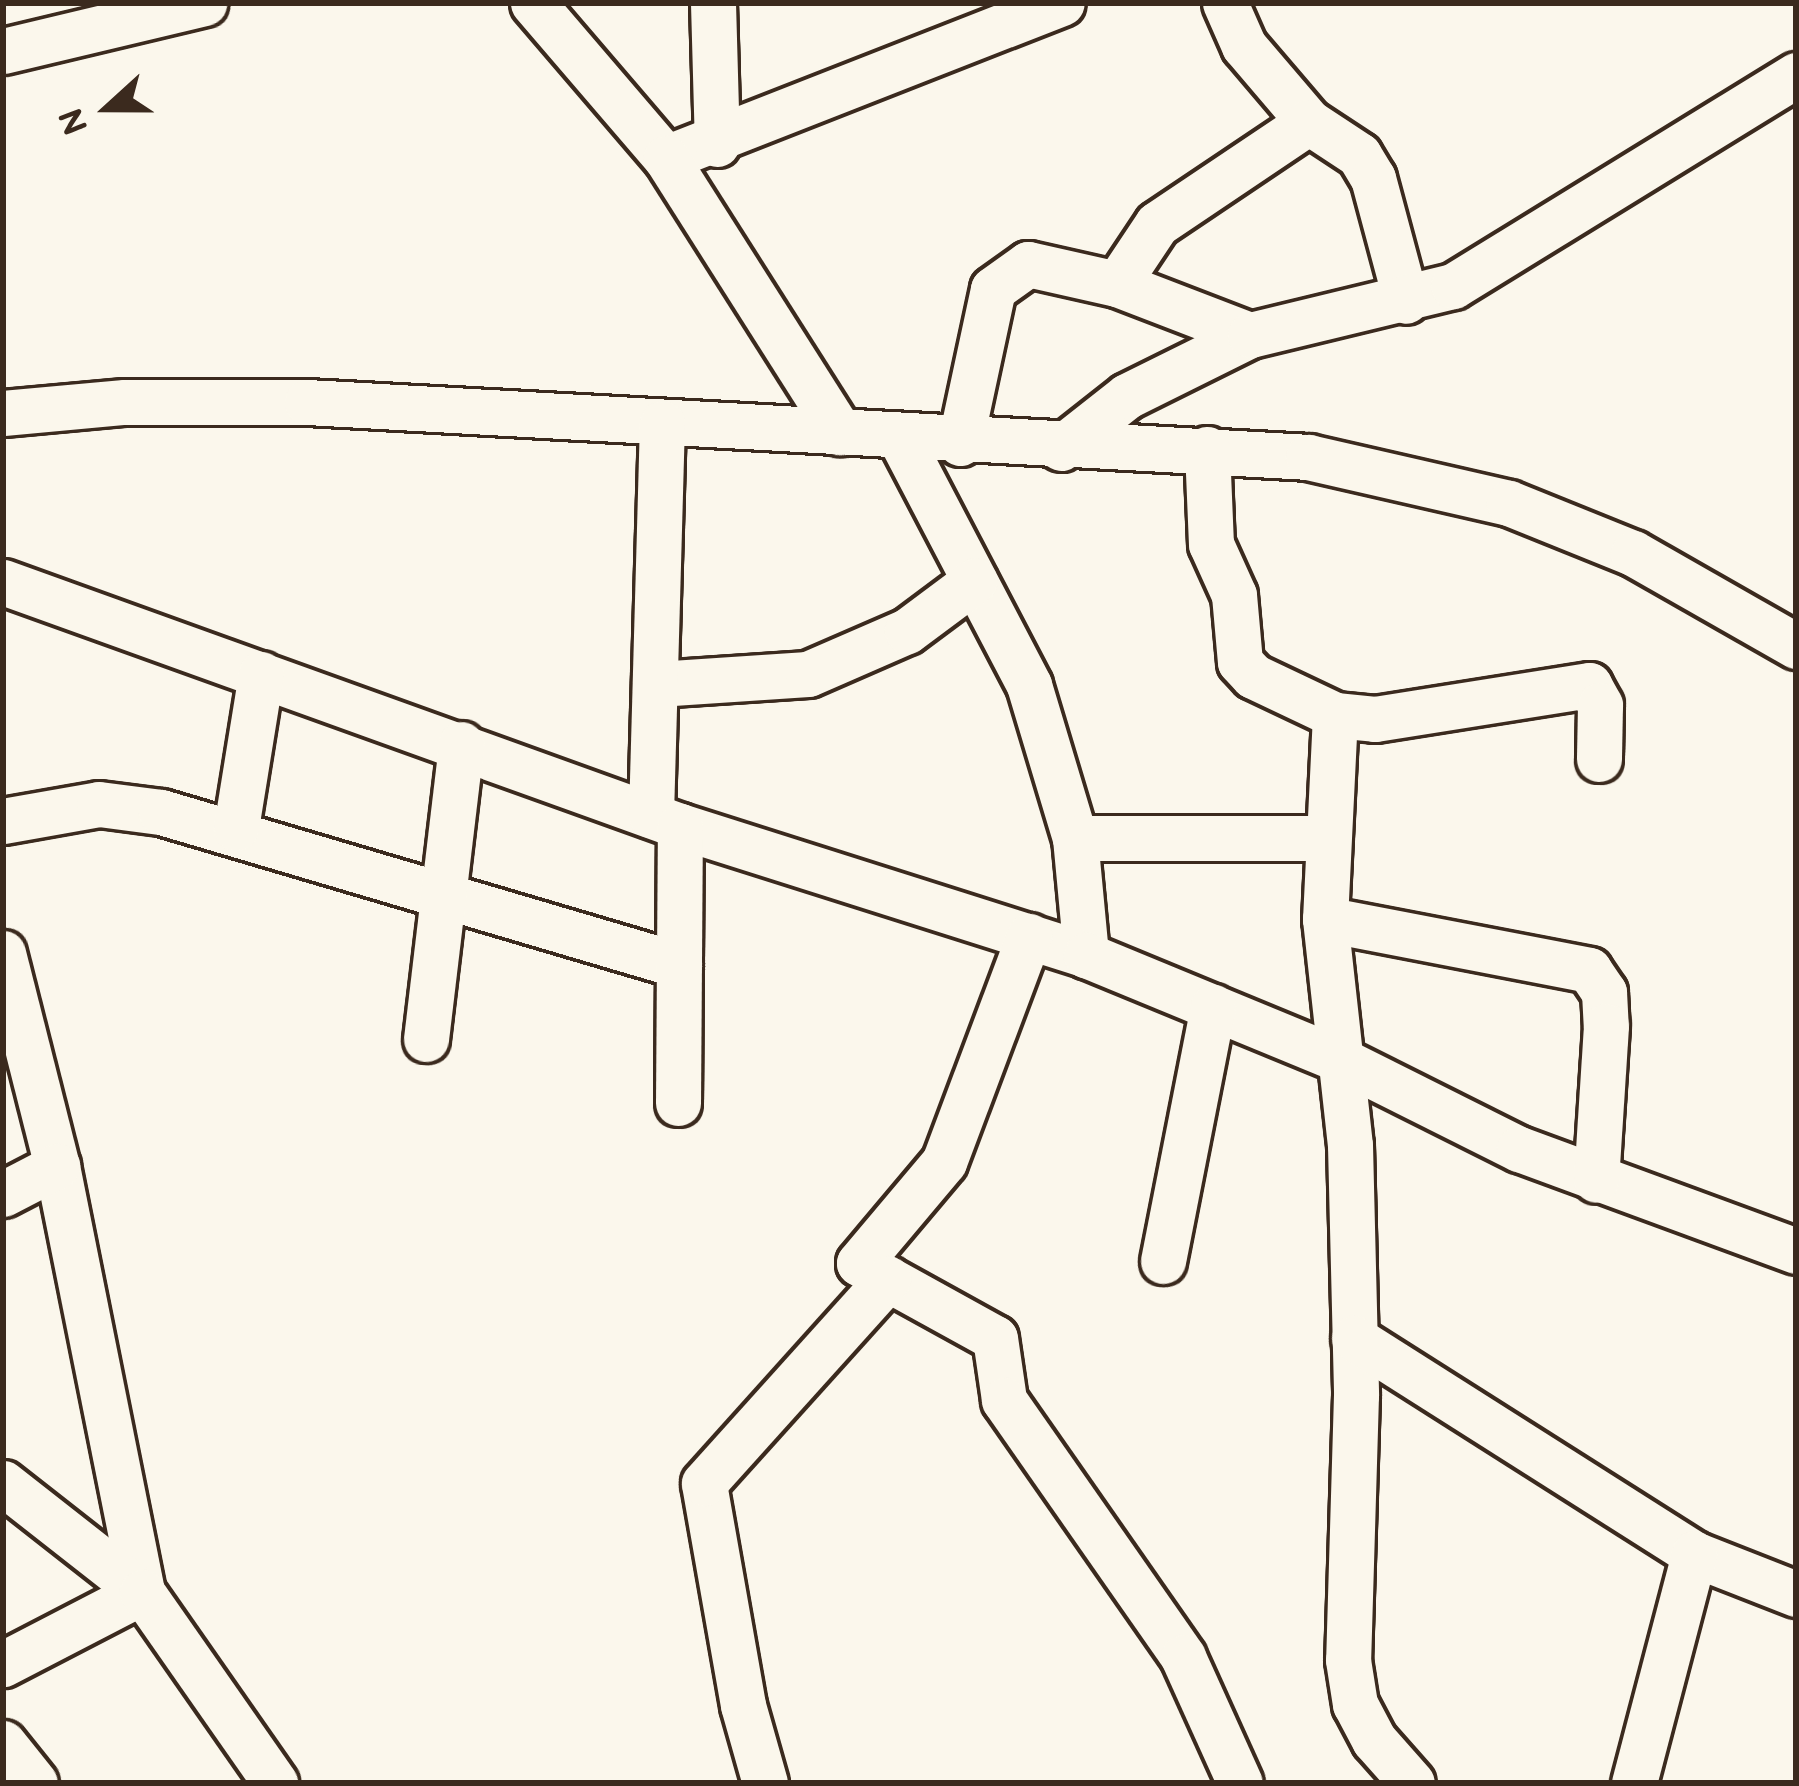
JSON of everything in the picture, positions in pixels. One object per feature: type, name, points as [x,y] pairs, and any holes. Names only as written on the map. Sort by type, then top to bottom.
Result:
[{"type":"street","points":[[3,51],[204,3]]},
{"type":"street","points":[[533,3],[666,158],[840,432]]},
{"type":"street","points":[[713,3],[718,144]]},
{"type":"street","points":[[666,158],[718,144],[1062,3]]},
{"type":"street","points":[[1225,3],[1263,72],[1309,122],[1359,155],[1373,178],[1406,301]]},
{"type":"street","points":[[1061,448],[1127,396],[1250,335],[1406,301],[1489,267],[1796,75]]},
{"type":"street","points":[[1117,284],[1157,224],[1309,122]]},
{"type":"street","points":[[960,443],[993,289],[1006,273],[1028,264],[1117,284],[1250,335]]},
{"type":"street","points":[[3,413],[125,402],[307,402],[960,443],[1207,449],[1309,457],[1509,503],[1634,553],[1796,646]]},
{"type":"street","points":[[662,423],[657,684],[679,965],[678,1103]]},
{"type":"street","points":[[900,437],[1030,685],[1075,838],[1086,955]]},
{"type":"street","points":[[1207,449],[1207,519],[1234,595],[1240,662],[1252,676],[1335,715],[1396,717],[1588,685],[1600,705],[1599,759]]},
{"type":"street","points":[[657,684],[808,674],[907,631],[974,581]]},
{"type":"street","points":[[3,582],[665,821],[1086,955],[1345,1062],[1596,1180],[1796,1251]]},
{"type":"street","points":[[236,827],[261,674]]},
{"type":"street","points":[[1335,715],[1325,919],[1345,1062],[1354,1338],[1348,1660],[1355,1703],[1374,1740],[1412,1783]]},
{"type":"street","points":[[425,1039],[461,744]]},
{"type":"street","points":[[3,821],[99,804],[236,827],[679,965]]},
{"type":"street","points":[[1075,838],[1326,838]]},
{"type":"street","points":[[1325,919],[1589,970],[1604,992],[1606,1026],[1596,1180]]},
{"type":"street","points":[[1029,937],[944,1162],[860,1263],[995,1338],[1004,1400],[1183,1657],[1240,1783]]},
{"type":"street","points":[[4,958],[57,1166],[142,1592]]},
{"type":"street","points":[[1163,1261],[1213,1007]]},
{"type":"street","points":[[3,1194],[57,1166]]},
{"type":"street","points":[[766,1783],[743,1705],[704,1483],[888,1279]]},
{"type":"street","points":[[1354,1338],[1694,1554],[1796,1594]]},
{"type":"street","points":[[3,1483],[142,1592],[275,1783]]},
{"type":"street","points":[[1634,1783],[1694,1554]]},
{"type":"street","points":[[3,1664],[142,1592]]},
{"type":"street","points":[[3,1743],[35,1783]]}]
